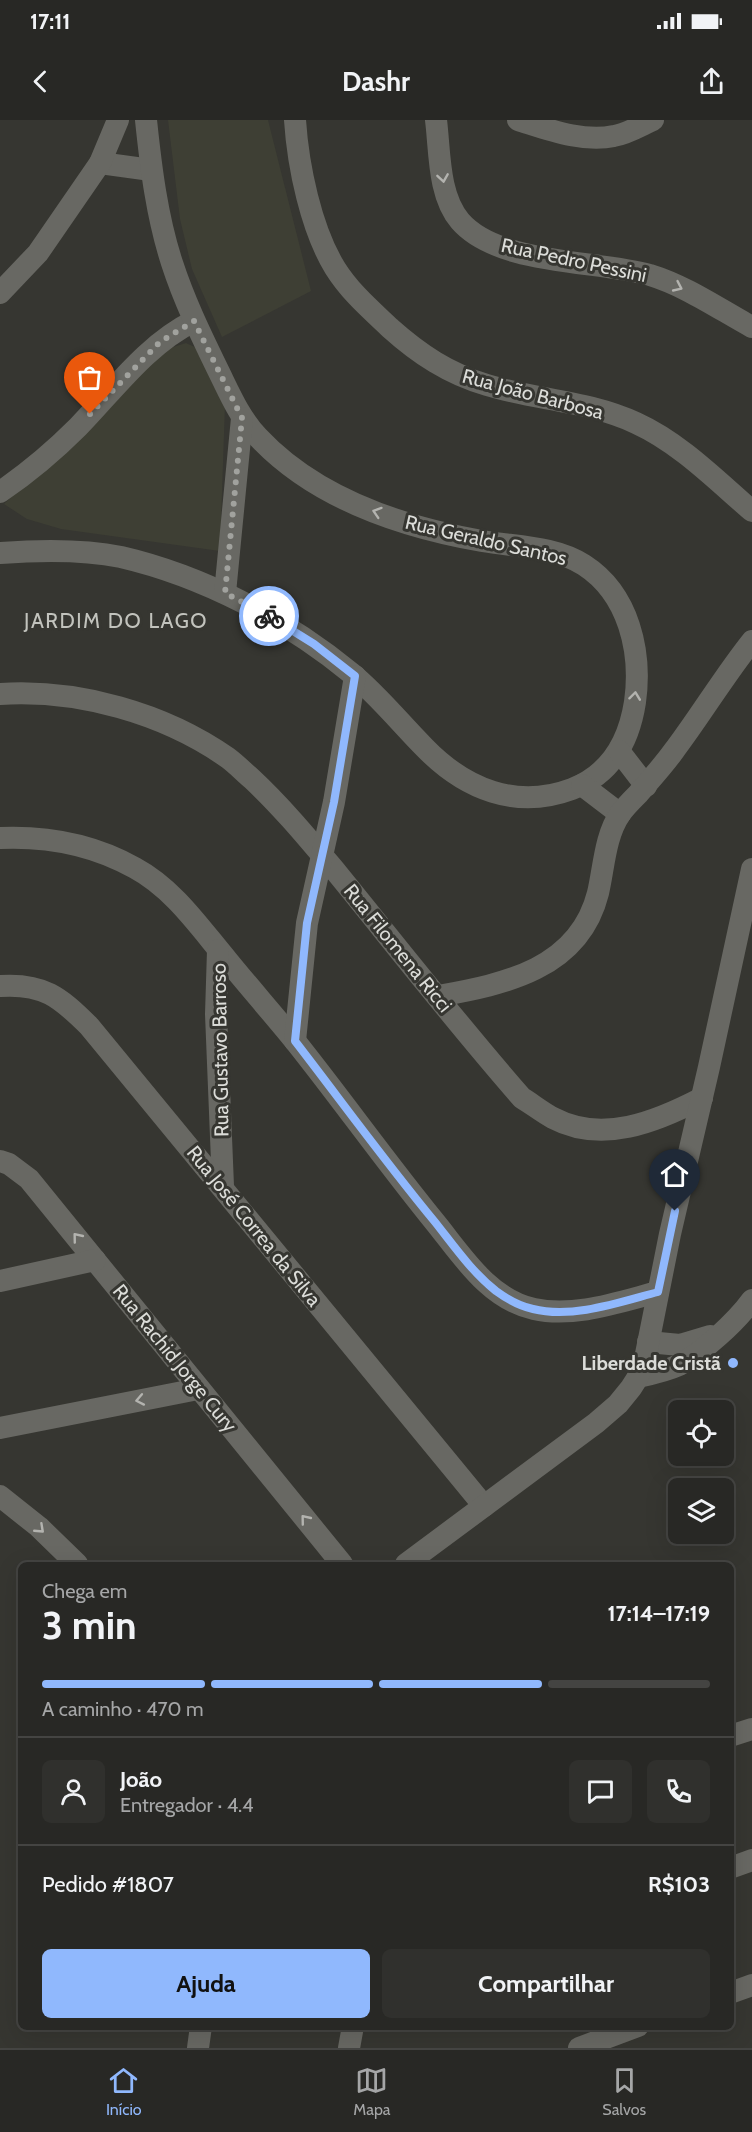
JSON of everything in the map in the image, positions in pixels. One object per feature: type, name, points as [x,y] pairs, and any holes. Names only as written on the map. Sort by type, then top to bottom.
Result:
[{"type":"street","points":[[0,293],[38,253],[100,163],[118,120]]},
{"type":"street","name":"Rua Geraldo Santos","points":[[146,120],[152,170],[171,260],[194,321],[242,418],[275,453],[296,470],[326,490],[365,508],[446,533],[561,554],[583,564],[601,578],[615,597],[626,619],[633,637],[636,658],[637,687],[633,714],[628,735],[620,752]]},
{"type":"street","name":"Rua João Barbosa","points":[[295,120],[300,171],[312,211],[334,267],[359,299],[415,351],[471,381],[574,404],[636,423],[662,438],[697,464],[752,511]]},
{"type":"street","name":"Rua Pedro Pessini","points":[[436,120],[443,183],[447,197],[459,220],[471,233],[489,243],[511,250],[653,276],[680,287],[752,327]]},
{"type":"street","points":[[518,120],[586,138],[602,138],[615,136],[653,120]]},
{"type":"street","points":[[100,163],[152,170]]},
{"type":"street","points":[[0,492],[42,460],[76,429],[160,342],[194,321]]},
{"type":"street","points":[[225,593],[242,418]]},
{"type":"street","points":[[0,553],[67,551],[119,557],[161,569],[225,593],[314,644],[355,676],[429,753],[474,786],[494,793],[538,796],[565,791],[582,785],[620,752],[646,786]]},
{"type":"street","points":[[438,996],[496,985],[523,975],[547,963],[580,934],[592,914],[612,831],[620,814],[673,752],[728,670],[752,640]]},
{"type":"street","points":[[728,670],[752,663]]},
{"type":"street","points":[[295,1041],[307,923],[334,802],[355,676]]},
{"type":"street","name":"Rua Filomena Ricci","points":[[0,694],[62,696],[109,705],[156,720],[193,736],[230,759],[273,799],[322,855],[522,1098],[554,1119],[579,1127],[604,1130],[624,1128],[670,1114],[702,1098]]},
{"type":"street","points":[[582,785],[620,814]]},
{"type":"street","points":[[0,838],[23,837],[60,841],[95,850],[136,868],[165,888],[295,1041],[410,1191],[480,1277],[496,1292],[513,1302],[534,1309],[557,1312],[584,1309],[658,1292]]},
{"type":"street","points":[[409,1562],[596,1423],[618,1404],[638,1377],[648,1342],[752,869]]},
{"type":"street","name":"Rua Gustavo Barroso","points":[[218,950],[216,1014],[223,1186]]},
{"type":"street","name":"Rua José Correa da Silva","points":[[0,986],[35,987],[52,994],[70,1007],[89,1026],[223,1186],[298,1281],[484,1506]]},
{"type":"street","name":"Rua Rachid Jorge Cury","points":[[0,1161],[9,1164],[29,1179],[340,1562]]},
{"type":"street","points":[[0,1281],[95,1260]]},
{"type":"street","points":[[638,1377],[678,1365],[700,1350],[752,1300]]},
{"type":"street","points":[[648,1342],[680,1345],[692,1343],[720,1332]]},
{"type":"street","points":[[0,1428],[198,1389]]},
{"type":"street","points":[[0,1496],[39,1527],[75,1562]]},
{"type":"street","points":[[734,1735],[752,1729]]},
{"type":"street","points":[[734,1867],[752,1860]]},
{"type":"street","points":[[734,1992],[752,1985]]},
{"type":"street","points":[[198,2048],[200,2030]]},
{"type":"street","points":[[349,2048],[352,2030]]},
{"type":"street","points":[[579,2048],[627,2030]]},
{"type":"shaded area","points":[[168,120],[268,120],[311,291],[222,337],[192,269],[180,219]]},
{"type":"shaded area","points":[[186,343],[201,350],[225,404],[220,551],[61,529],[27,519],[4,504],[164,350]]},
{"type":"way so far","points":[[90,414],[160,342],[194,321],[242,418],[225,593],[269,616]]},
{"type":"place","name":"Liberdade Cristã","points":[[733,1363]]},
{"type":"district","name":"JARDIM DO LAGO","points":[[116,621]]},
{"type":"route","points":[[269,616],[314,644],[355,676],[330,824],[307,923],[295,1041],[410,1191],[480,1277],[496,1292],[513,1302],[534,1309],[557,1312],[614,1304],[658,1292],[675,1211]]}]
